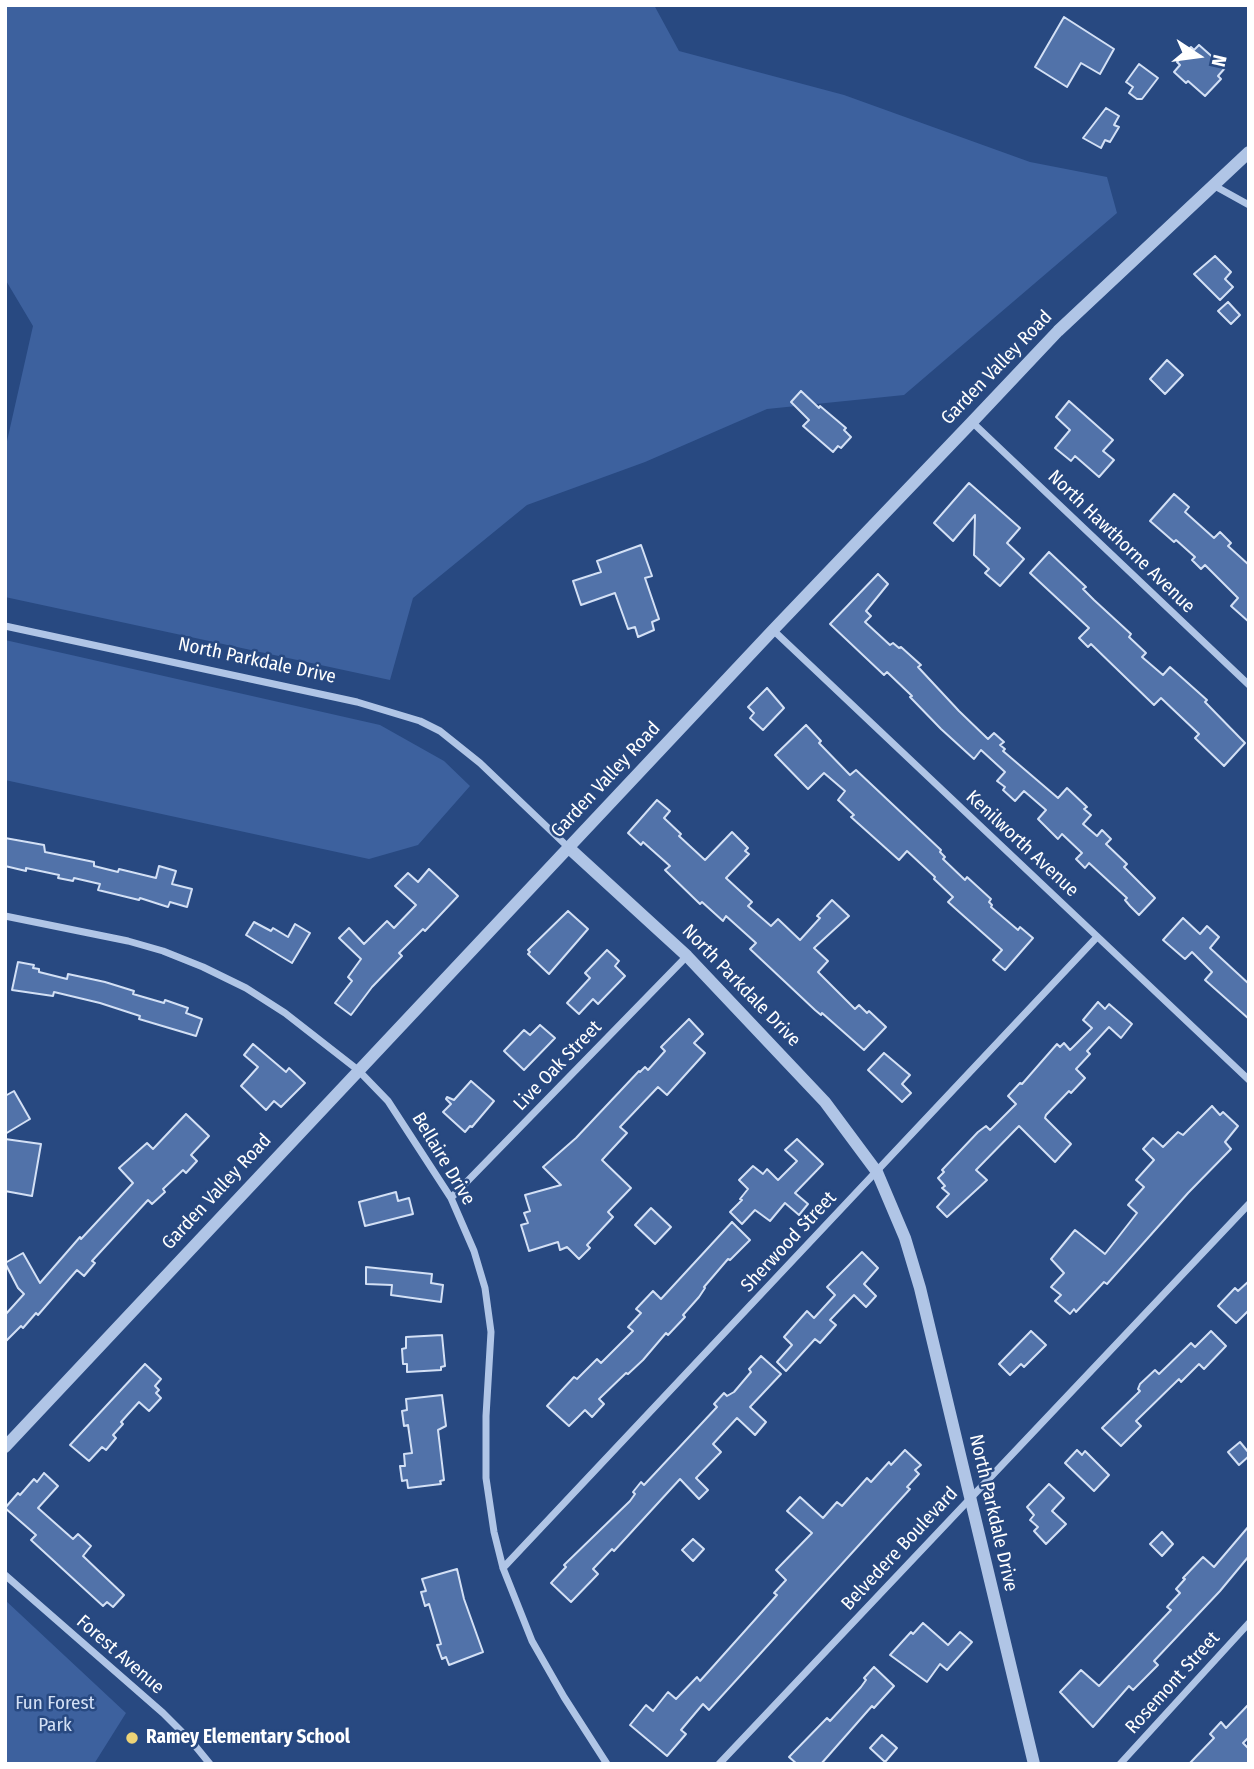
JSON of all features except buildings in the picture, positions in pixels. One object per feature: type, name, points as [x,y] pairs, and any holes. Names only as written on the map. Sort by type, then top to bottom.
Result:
[{"type":"street","name":"Garden Valley Road","points":[[5,1447],[1058,331],[1249,152]]},
{"type":"street","points":[[1213,185],[1249,205]]},
{"type":"street","name":"North Hawthorne Avenue","points":[[972,422],[1249,685]]},
{"type":"street","name":"North Parkdale Drive","points":[[5,626],[356,702],[420,721],[440,731],[480,763],[687,956],[825,1102],[877,1172],[905,1238],[920,1288],[1034,1764]]},
{"type":"street","name":"Kenilworth Avenue","points":[[773,630],[1249,1080]]},
{"type":"street","name":"Bellaire Drive","points":[[5,916],[128,941],[203,967],[246,988],[285,1013],[358,1070],[388,1101],[451,1198],[474,1251],[487,1299],[492,1332],[486,1416],[486,1478],[494,1532],[503,1568],[532,1640],[564,1697],[607,1764]]},
{"type":"street","name":"Sherwood Street","points":[[503,1568],[1097,937]]},
{"type":"street","name":"Live Oak Street","points":[[451,1198],[687,956]]},
{"type":"street","name":"Belvedere Boulevard","points":[[719,1764],[1249,1204]]},
{"type":"street","name":"Forest Avenue","points":[[5,1575],[163,1713],[192,1742],[209,1764]]},
{"type":"street","name":"Rosemont Street","points":[[1120,1764],[1249,1623]]},
{"type":"green space","points":[[5,5],[654,5],[679,51],[844,95],[1030,162],[1107,177],[1117,213],[904,395],[767,409],[645,462],[527,505],[413,598],[390,680],[5,597],[5,450],[33,326],[5,279]]},
{"type":"green space","points":[[5,640],[380,725],[444,761],[470,786],[418,845],[369,859],[5,780]]},
{"type":"green space","name":"Fun Forest Park","points":[[5,1600],[126,1713],[94,1764],[5,1764]]},
{"type":"place","name":"Ramey Elementary School","points":[[132,1738]]}]
